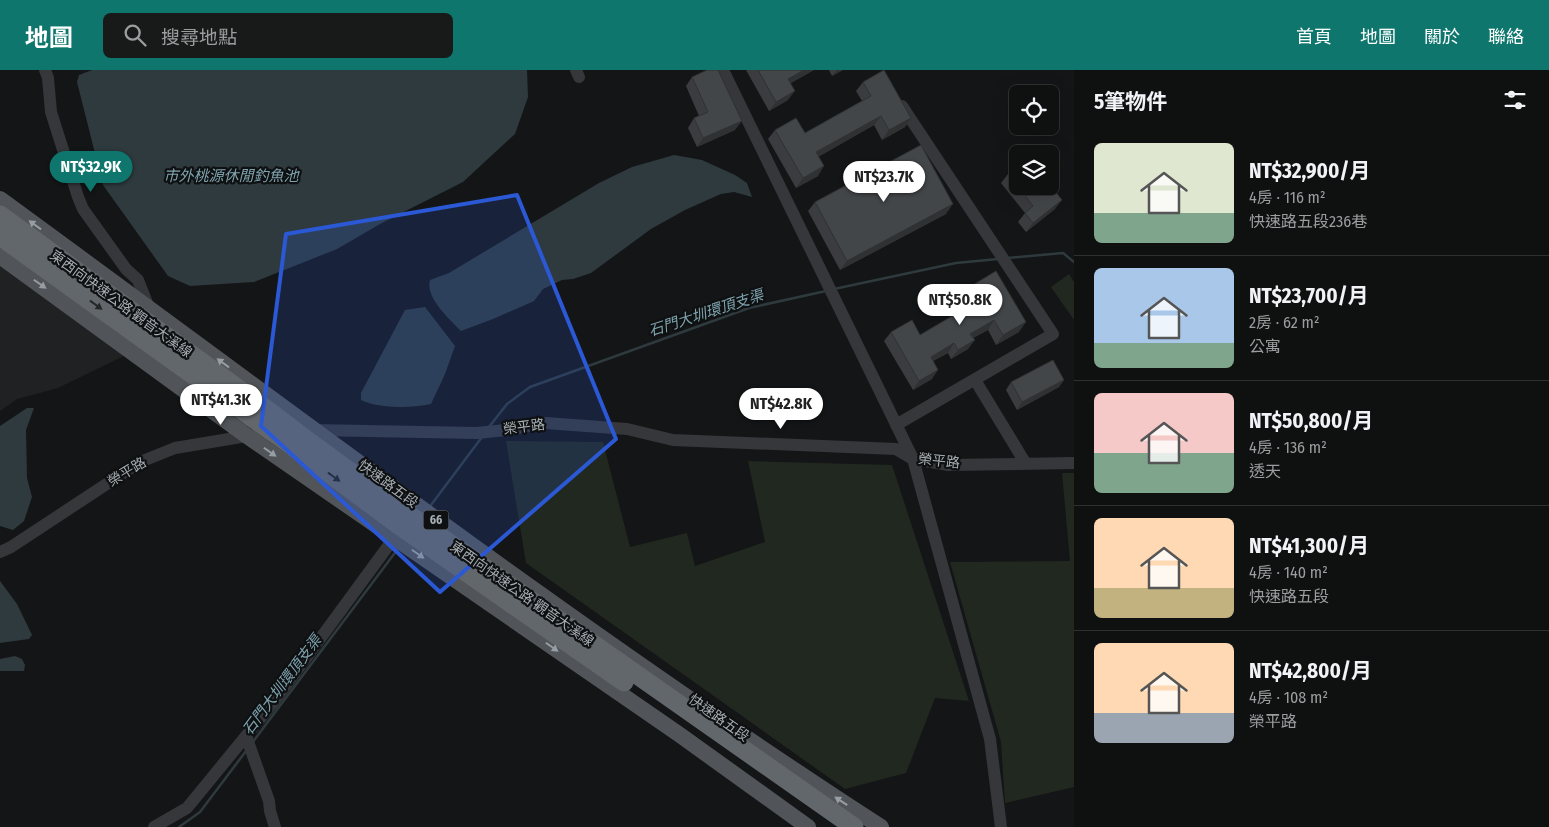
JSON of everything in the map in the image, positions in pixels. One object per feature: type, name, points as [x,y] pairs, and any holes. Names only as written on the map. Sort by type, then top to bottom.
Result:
[{"type":"highway","name":"東西向快速公路 觀音大溪線","points":[[0,215],[307,441],[410,529],[832,827]]},
{"type":"highway","name":"東西向快速公路 觀音大溪線","points":[[0,236],[307,441]]},
{"type":"highway","name":"東西向快速公路 觀音大溪線","points":[[410,529],[854,827]]},
{"type":"main road","name":"快速路五段","points":[[0,199],[149,308],[307,441],[487,557],[790,767],[882,827]]},
{"type":"main road","name":"66","points":[[0,256],[247,436],[410,529],[680,735],[808,827]]},
{"type":"street","points":[[45,70],[48,78],[51,112],[83,209],[126,269],[138,280],[149,308]]},
{"type":"street","points":[[723,70],[912,459],[990,739],[1001,827]]},
{"type":"street","points":[[894,95],[1053,334],[896,425]]},
{"type":"street","points":[[974,380],[1026,464]]},
{"type":"street","name":"榮平路","points":[[0,552],[11,547],[140,462],[175,448],[247,436],[307,441],[482,432],[546,423],[627,429],[673,440],[896,449],[912,459],[949,465],[1074,463]]},
{"type":"street","points":[[154,827],[187,808],[248,742],[272,704],[410,529]]},
{"type":"street","points":[[248,742],[269,802],[275,827]]},
{"type":"highlighted area","points":[[517,195],[616,439],[440,592],[261,426],[286,234]]},
{"type":"shaded area","points":[[0,261],[130,353],[58,388],[17,399],[0,411]]},
{"type":"shaded area","points":[[1069,274],[1074,282],[1074,320],[1051,287]]},
{"type":"shaded area","points":[[506,441],[603,442],[630,547],[687,533],[695,566],[765,542],[748,461],[892,465],[969,701],[935,698],[906,773],[845,789],[526,563]]},
{"type":"shaded area","points":[[1062,473],[1074,473],[1074,787],[1005,803],[1001,742],[950,562],[1070,561]]},
{"type":"water","name":"市外桃源休閒釣魚池","points":[[92,70],[527,70],[528,97],[515,134],[463,182],[380,224],[337,249],[254,282],[190,286],[168,276],[103,185],[77,82],[79,75]]},
{"type":"water","points":[[674,155],[702,160],[735,175],[747,183],[752,197],[734,192],[721,194],[685,210],[651,229],[591,273],[573,279],[562,280],[543,289],[534,301],[461,331],[435,301],[429,287],[430,280],[449,273],[599,183],[632,167]]},
{"type":"water","points":[[425,307],[455,346],[431,404],[395,407],[377,405],[361,400],[361,393],[405,310]]},
{"type":"water","points":[[27,408],[34,408],[26,430],[27,478],[32,497],[24,521],[13,530],[0,526],[0,426]]},
{"type":"water","points":[[0,581],[17,604],[32,635],[29,639],[0,643]]},
{"type":"water","points":[[15,656],[22,659],[25,665],[24,671],[0,671],[0,659]]},
{"type":"building","points":[[707,70],[718,70],[742,121],[703,138],[694,118],[708,112],[692,77]]},
{"type":"building","points":[[758,70],[804,70],[788,79],[795,91],[776,102]]},
{"type":"building","points":[[884,70],[911,118],[889,130],[881,116],[816,152],[824,166],[803,178],[775,130],[796,118],[805,133],[871,96],[863,82]]},
{"type":"building","points":[[921,145],[953,204],[847,261],[815,202]]},
{"type":"building","points":[[1025,195],[1058,195],[1062,200],[1033,223],[1025,213],[1033,206]]},
{"type":"building","points":[[996,271],[1026,322],[1003,335],[994,320],[970,334],[975,340],[958,350],[954,343],[931,357],[938,370],[919,381],[891,332],[912,320],[920,335],[981,299],[973,285]]},
{"type":"building","points":[[1053,360],[1064,380],[1022,402],[1011,382]]},
{"type":"waterway","name":"石門大圳環頂支渠","points":[[1008,258],[1063,253],[1074,262]]},
{"type":"waterway","name":"石門大圳環頂支渠","points":[[834,289],[956,263],[998,259]]},
{"type":"waterway","name":"石門大圳環頂支渠","points":[[489,427],[507,404],[530,387],[749,308],[826,291]]},
{"type":"waterway","name":"石門大圳環頂支渠","points":[[431,505],[482,437]]},
{"type":"waterway","name":"石門大圳環頂支渠","points":[[252,743],[397,550]]},
{"type":"waterway","name":"石門大圳環頂支渠","points":[[179,827],[200,812],[246,751]]}]
